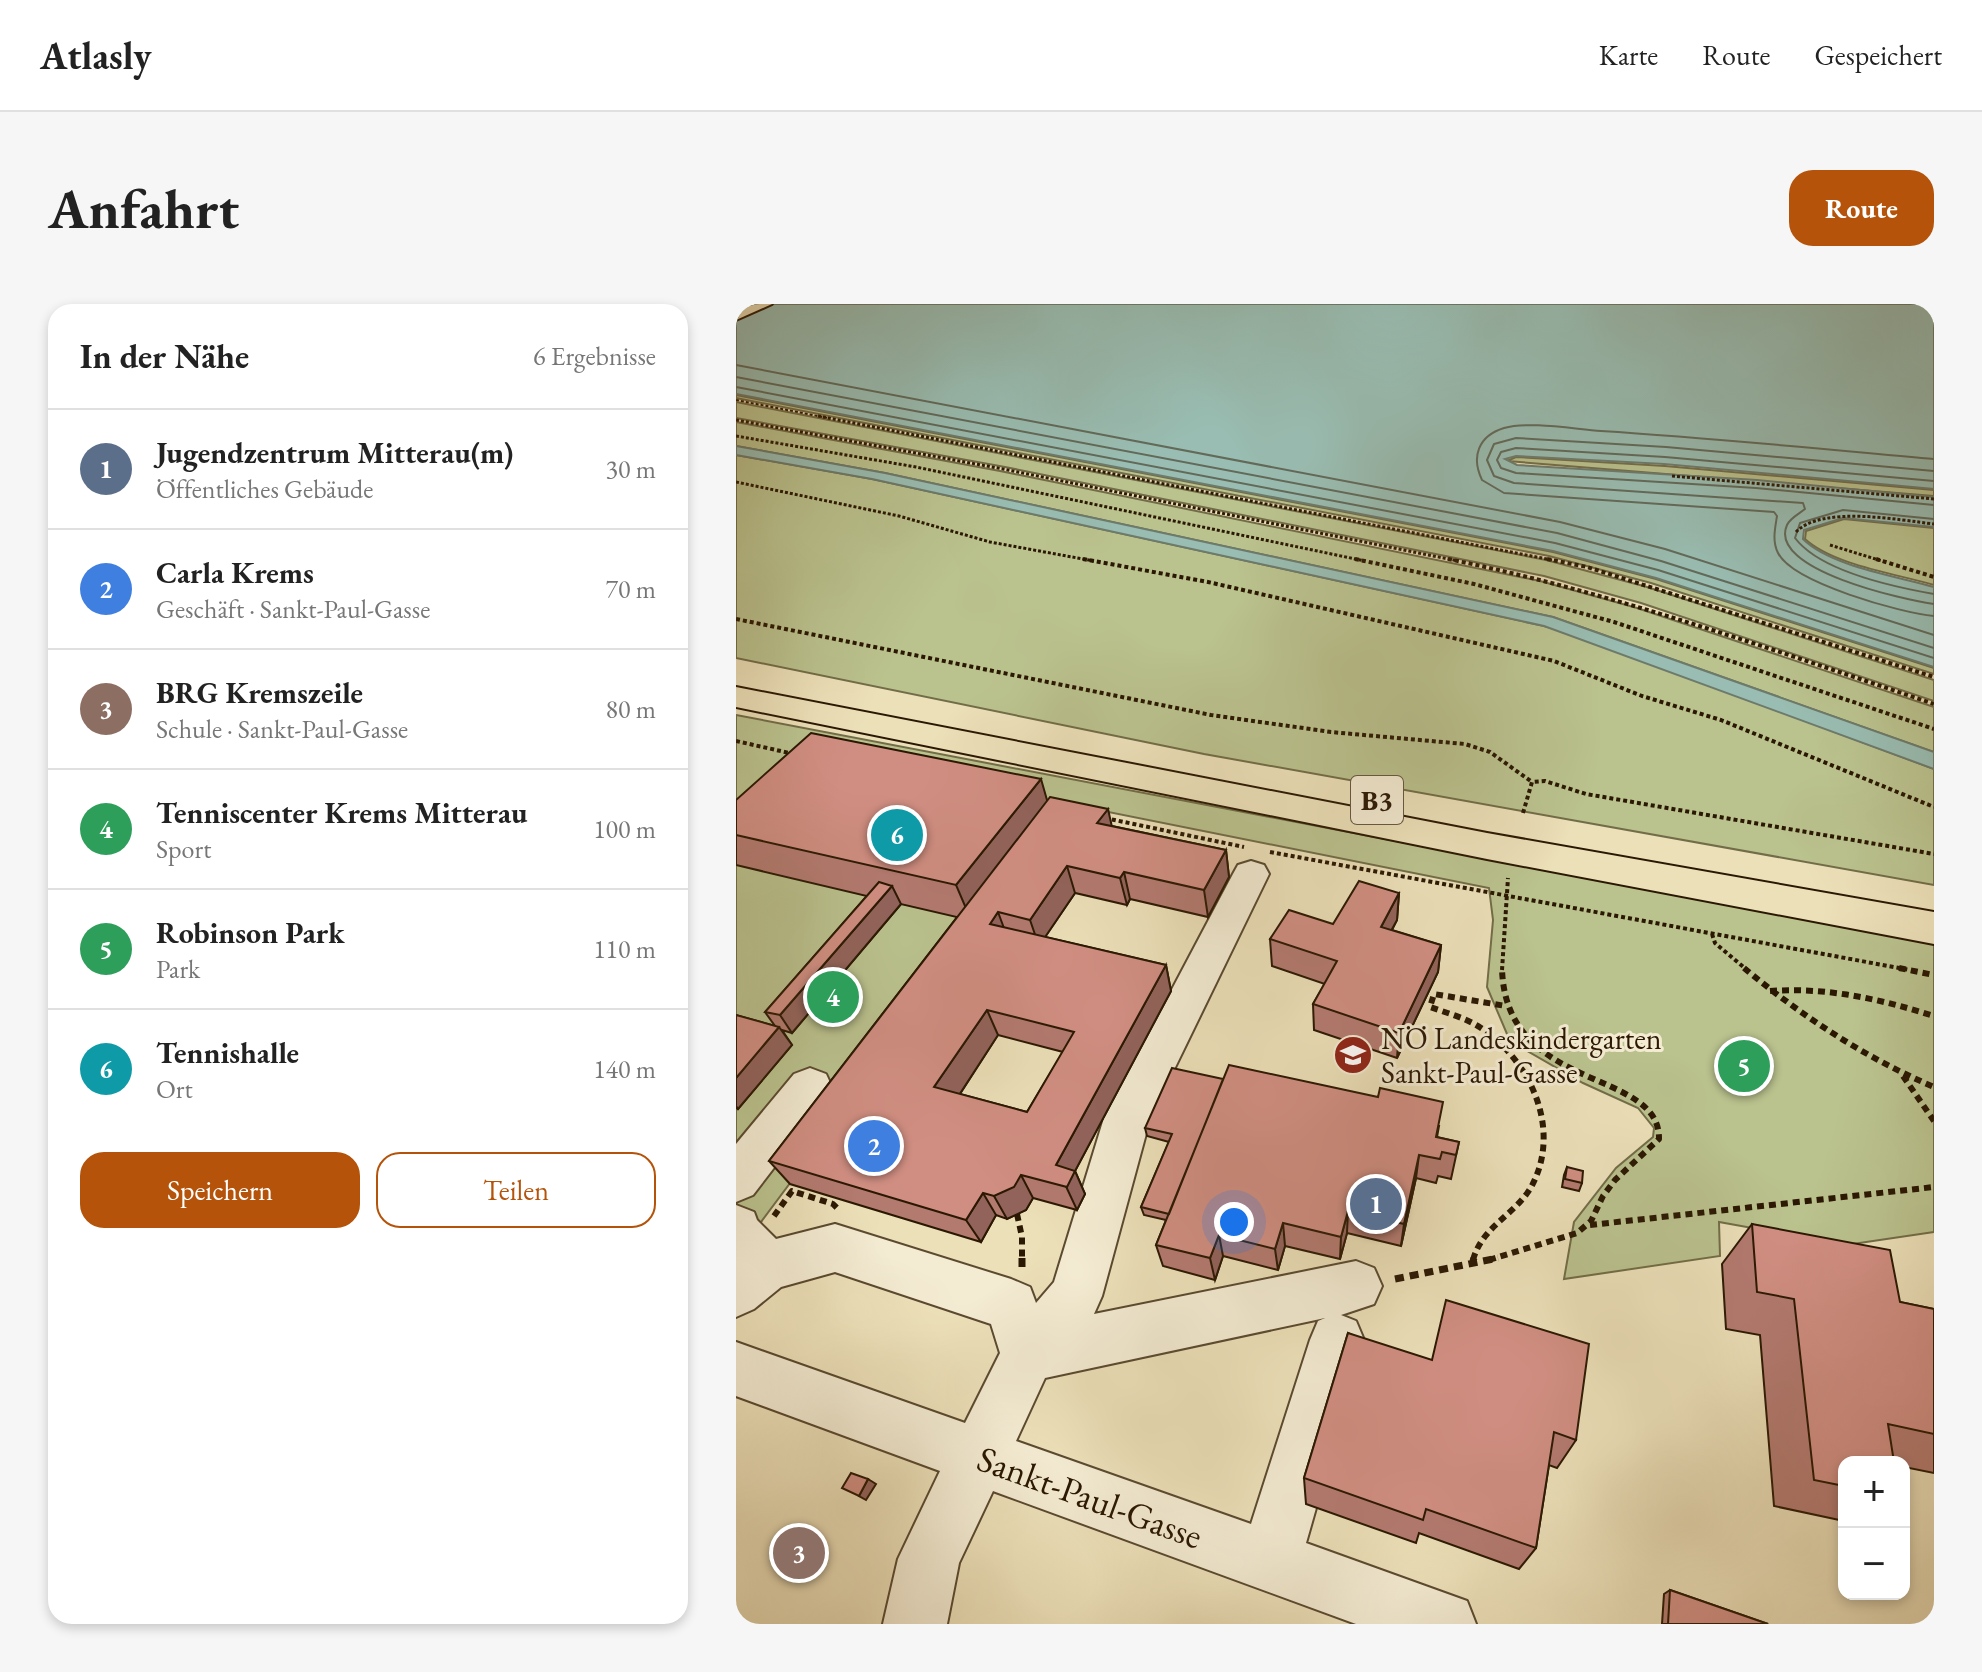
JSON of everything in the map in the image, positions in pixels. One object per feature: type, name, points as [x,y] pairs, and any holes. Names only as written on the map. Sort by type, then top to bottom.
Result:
[{"type":"main road","points":[[736,307],[745,304]]},
{"type":"main road","points":[[736,315],[763,304]]},
{"type":"main road","name":"B3","points":[[736,671],[1008,729],[1258,777],[1934,900]]},
{"type":"main road","name":"B3","points":[[736,697],[1456,841],[1934,928]]},
{"type":"street","points":[[915,1624],[929,1559],[978,1458],[1019,1330],[1076,1296],[1127,1118],[1259,858]]},
{"type":"street","points":[[736,1180],[810,1087]]},
{"type":"street","points":[[736,1228],[752,1279],[835,1248],[1019,1330],[1347,1313],[1270,1561]]},
{"type":"street","name":"Sankt-Paul-Gasse","points":[[736,1369],[1444,1624]]},
{"type":"path","points":[[736,400],[1587,567],[1934,677]]},
{"type":"path","points":[[736,420],[1003,469],[1542,578],[1640,606],[1934,704]]},
{"type":"path","points":[[736,436],[931,470],[1474,584],[1614,622],[1934,729]]},
{"type":"path","points":[[1672,476],[1934,499]]},
{"type":"path","points":[[736,482],[899,516],[990,542],[1253,592],[1462,637],[1554,661],[1642,696],[1734,725],[1934,807]]},
{"type":"path","points":[[1796,532],[1810,522],[1839,515],[1934,524]]},
{"type":"path","points":[[1830,545],[1934,577]]},
{"type":"path","points":[[736,619],[1211,715],[1331,732],[1465,744],[1490,752],[1532,782],[1545,781],[1586,794],[1934,854]]},
{"type":"path","points":[[736,741],[804,757]]},
{"type":"path","points":[[1523,813],[1532,782]]},
{"type":"path","points":[[1098,817],[1259,858],[1505,896],[1934,975]]},
{"type":"path","points":[[1509,869],[1502,964],[1506,1006],[1520,1033],[1534,1047],[1642,1103],[1655,1114],[1660,1128],[1659,1139],[1621,1173],[1602,1198],[1589,1226]]},
{"type":"path","points":[[1712,934],[1715,943],[1769,991],[1854,1049],[1903,1075],[1934,1087]]},
{"type":"path","points":[[1769,991],[1804,987],[1847,991],[1934,1016]]},
{"type":"path","points":[[1472,1264],[1475,1242],[1529,1191],[1541,1164],[1542,1123],[1528,1077],[1515,1057],[1482,1029],[1430,1007],[1434,994],[1506,1006]]},
{"type":"path","points":[[1903,1075],[1934,1121]]},
{"type":"path","points":[[1347,1313],[1472,1264],[1556,1241],[1589,1226],[1934,1187]]},
{"type":"path","points":[[752,1279],[763,1230],[792,1191],[835,1201],[841,1211]]},
{"type":"path","points":[[1017,1214],[1022,1237],[1019,1330]]},
{"type":"green space","points":[[736,395],[1553,552],[1656,579],[1934,668],[1934,674],[1651,583],[1549,556],[736,398]]},
{"type":"green space","points":[[736,402],[1546,560],[1647,587],[1934,680],[1934,701],[1641,603],[1544,576],[1005,467],[736,418]]},
{"type":"green space","points":[[736,422],[1000,471],[1540,581],[1637,608],[1934,707],[1934,752],[1553,617],[885,473],[736,446]]},
{"type":"green space","points":[[736,455],[872,479],[1578,636],[1934,769],[1934,885],[1204,754],[736,658]]},
{"type":"green space","points":[[1516,457],[1665,466],[1934,490],[1934,496],[1507,461]]},
{"type":"green space","points":[[1844,519],[1934,528],[1934,585],[1848,562],[1805,539],[1806,531]]},
{"type":"green space","points":[[736,715],[1934,944],[1934,1232],[1846,1245],[1719,1222],[1720,1256],[1564,1279],[1574,1222],[1616,1168],[1653,1137],[1654,1128],[1638,1108],[1583,1083],[1510,1041],[1487,987],[1493,920],[1489,888],[838,758],[1064,816],[758,1226],[736,1237]]},
{"type":"water","points":[[736,304],[1934,304],[1934,489],[1664,464],[1516,456],[1505,459],[1517,465],[1757,480],[1934,497],[1934,527],[1843,518],[1804,530],[1803,539],[1846,563],[1934,587],[1934,667],[1656,578],[1553,551],[736,394]]},
{"type":"water","points":[[736,446],[885,473],[1553,617],[1934,752],[1934,769],[1544,626],[872,479],[736,455]]},
{"type":"building","points":[[811,733],[1041,779],[956,885],[736,835],[736,800]]},
{"type":"building","points":[[1050,797],[1108,809],[1097,823],[1226,850],[1204,890],[1124,872],[1120,878],[1067,866],[1030,920],[998,912],[990,924],[1166,965],[1056,1165],[1075,1171],[1067,1187],[1021,1175],[1014,1187],[994,1196],[983,1193],[966,1220],[769,1161]],"holes":[[[987,1010],[1074,1032],[1027,1112],[934,1087]]]},
{"type":"building","points":[[1359,881],[1399,893],[1381,927],[1441,945],[1399,1033],[1313,1004],[1337,961],[1270,939],[1289,910],[1333,924]]},
{"type":"building","points":[[879,882],[892,886],[780,1015],[765,1012]]},
{"type":"building","points":[[736,1015],[779,1027],[736,1078]]},
{"type":"building","points":[[1229,1065],[1378,1097],[1380,1088],[1443,1102],[1436,1137],[1459,1142],[1456,1155],[1442,1152],[1440,1159],[1419,1155],[1404,1224],[1348,1211],[1341,1237],[1283,1223],[1275,1249],[1219,1235],[1210,1258],[1156,1245]]},
{"type":"building","points":[[1172,1068],[1223,1079],[1169,1214],[1141,1207],[1172,1134],[1145,1128]]},
{"type":"building","points":[[1567,1167],[1583,1171],[1582,1183],[1565,1179]]},
{"type":"building","points":[[1752,1224],[1890,1250],[1900,1302],[1934,1309],[1934,1434],[1888,1424],[1893,1456],[1838,1456],[1838,1485],[1814,1480],[1794,1299],[1757,1292]]},
{"type":"building","points":[[1446,1300],[1589,1344],[1576,1440],[1554,1432],[1536,1548],[1426,1509],[1423,1520],[1304,1478],[1348,1333],[1432,1360]]},
{"type":"building","points":[[851,1473],[868,1479],[859,1496],[842,1488]]},
{"type":"building","points":[[1670,1590],[1768,1624],[1668,1624]]},
{"type":"place","name":"Tennishalle","points":[[897,835]]},
{"type":"place","name":"Tenniscenter Krems Mitterau","points":[[833,997]]},
{"type":"place","name":"NÖ Landeskindergarten Sankt-Paul-Gasse","points":[[1353,1055]]},
{"type":"place","name":"Robinson Park","points":[[1744,1066]]},
{"type":"place","name":"Carla Krems","points":[[874,1146]]},
{"type":"place","name":"Jugendzentrum Mitterau(m)","points":[[1376,1204]]},
{"type":"place","name":"BRG Kremszeile","points":[[799,1553]]}]
